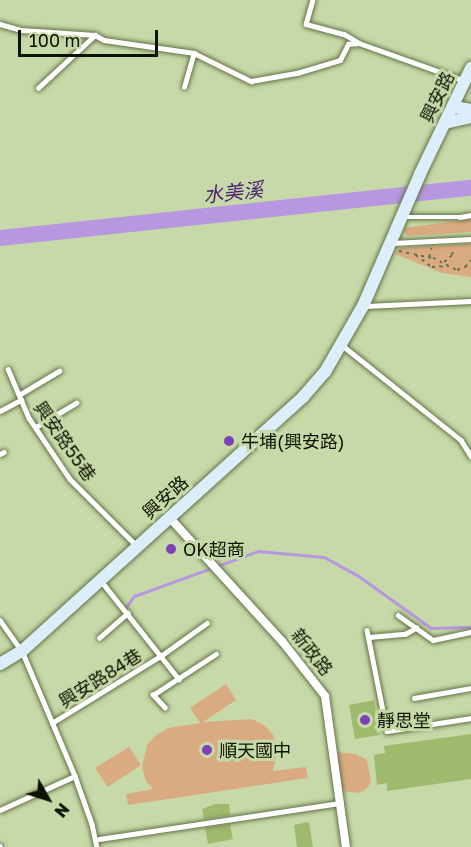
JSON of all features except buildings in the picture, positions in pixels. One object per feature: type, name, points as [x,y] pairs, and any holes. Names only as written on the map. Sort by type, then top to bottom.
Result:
[{"type":"street","name":"興安路","points":[[0,664],[22,651],[303,397],[325,372],[342,345],[394,246],[401,217],[471,68]]},
{"type":"street","points":[[453,107],[471,110]]},
{"type":"street","points":[[445,123],[471,117]]},
{"type":"street","name":"新政路","points":[[169,517],[282,641],[326,696],[346,847]]},
{"type":"lane","points":[[314,0],[306,24],[344,34],[359,43],[465,81]]},
{"type":"lane","points":[[0,24],[21,30],[95,35],[104,40],[194,54],[251,81],[297,73],[339,60],[348,44],[359,43]]},
{"type":"lane","points":[[38,88],[95,35]]},
{"type":"lane","points":[[184,87],[194,54]]},
{"type":"lane","points":[[401,217],[460,217],[471,214]]},
{"type":"lane","points":[[394,246],[471,239]]},
{"type":"lane","points":[[363,306],[471,301]]},
{"type":"lane","points":[[342,345],[461,440],[471,456]]},
{"type":"lane","name":"興安路55巷","points":[[8,369],[36,427],[70,478],[137,546]]},
{"type":"lane","points":[[0,411],[58,371]]},
{"type":"lane","points":[[36,427],[76,403]]},
{"type":"lane","name":"興安路84巷","points":[[100,580],[179,679]]},
{"type":"lane","points":[[99,638],[128,613]]},
{"type":"lane","points":[[398,615],[432,640],[471,632]]},
{"type":"lane","points":[[0,620],[22,651],[75,776],[92,824],[97,847]]},
{"type":"lane","name":"興安路84巷","points":[[52,723],[162,655],[207,623]]},
{"type":"lane","points":[[369,637],[405,634],[416,628]]},
{"type":"lane","points":[[368,630],[387,731],[471,718]]},
{"type":"lane","points":[[165,708],[153,695],[216,654]]},
{"type":"lane","points":[[414,698],[471,688]]},
{"type":"lane","points":[[0,810],[75,776]]},
{"type":"lane","points":[[99,839],[339,803]]},
{"type":"path","points":[[443,262],[452,255],[452,240]]},
{"type":"path","points":[[429,257],[432,241]]},
{"type":"path","points":[[394,246],[443,262],[456,270]]},
{"type":"path","points":[[416,255],[432,267],[450,266]]},
{"type":"path","points":[[454,274],[456,270],[465,267],[471,260]]},
{"type":"shaded area","points":[[471,219],[471,232],[408,236],[404,232],[404,228]]},
{"type":"shaded area","points":[[471,244],[471,277],[442,273],[395,254],[399,248]]},
{"type":"shaded area","points":[[226,684],[236,700],[203,722],[252,719],[264,725],[273,735],[278,748],[273,771],[306,767],[308,778],[128,805],[126,794],[153,789],[146,781],[142,768],[147,745],[156,735],[168,728],[200,723],[190,708]]},
{"type":"shaded area","points":[[129,747],[141,765],[108,787],[95,768]]},
{"type":"shaded area","points":[[337,752],[356,754],[367,760],[371,782],[366,789],[359,793],[342,791]]},
{"type":"waterway","name":"水美溪","points":[[0,238],[471,188]]},
{"type":"waterway","points":[[126,607],[134,596],[258,551],[324,557],[357,575],[431,628],[471,627]]},
{"type":"place","name":"牛埔(興安路)","points":[[229,441]]},
{"type":"place","name":"OK超商","points":[[171,549]]},
{"type":"place","name":"靜思堂","points":[[365,720]]},
{"type":"place","name":"順天國中","points":[[207,750]]}]
